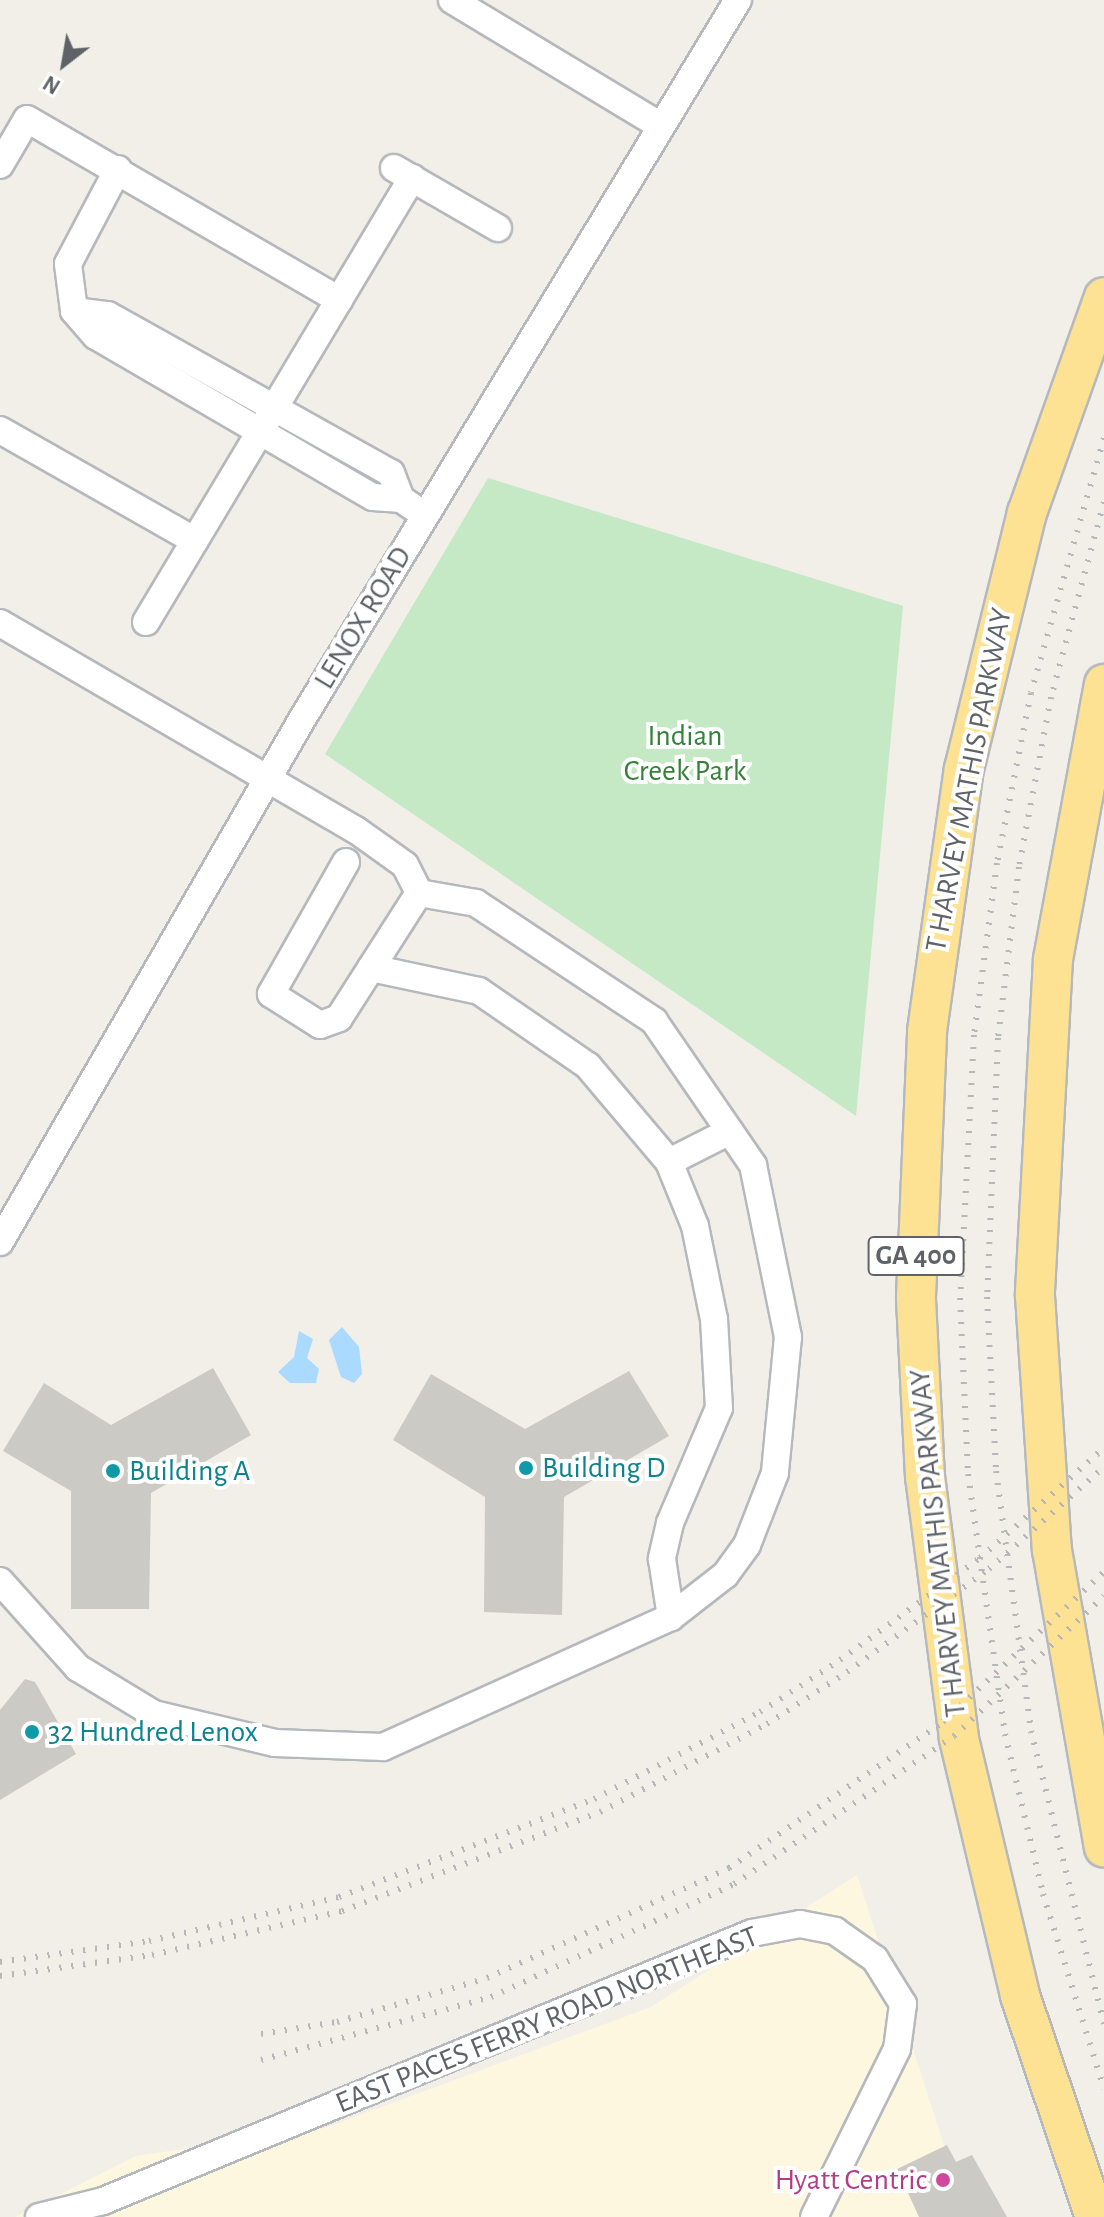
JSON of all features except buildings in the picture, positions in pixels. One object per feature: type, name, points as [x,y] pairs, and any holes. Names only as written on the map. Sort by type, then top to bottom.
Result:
[{"type":"highway","name":"T HARVEY MATHIS PARKWAY","points":[[1095,2217],[1020,1995],[962,1752],[925,1477],[916,1297],[927,1031],[964,769],[1027,513],[1104,297]]},
{"type":"highway","points":[[1104,684],[1053,959],[1035,1296],[1052,1550],[1104,1847]]},
{"type":"street","points":[[452,0],[661,126]]},
{"type":"street","name":"LENOX ROAD","points":[[0,1242],[425,515],[738,0]]},
{"type":"street","points":[[0,165],[27,119],[118,169],[339,300]]},
{"type":"street","points":[[118,169],[68,264],[74,311],[108,315],[267,420],[391,473],[401,499],[425,515]]},
{"type":"street","points":[[146,622],[339,300],[403,173],[498,228]]},
{"type":"street","points":[[0,430],[195,541]]},
{"type":"street","points":[[0,623],[271,778],[405,865],[419,893]]},
{"type":"street","points":[[346,862],[271,994],[320,1025],[331,1024],[419,893]]},
{"type":"street","points":[[0,1581],[78,1668],[154,1714],[275,1743],[383,1747],[671,1617],[725,1575],[747,1545],[775,1473],[788,1337],[753,1165],[654,1021],[476,903],[419,893]]},
{"type":"street","points":[[371,968],[479,991],[588,1066],[669,1162],[699,1242],[719,1408],[670,1523],[662,1559],[671,1617]]},
{"type":"street","points":[[669,1162],[730,1131]]},
{"type":"street","name":"EAST PACES FERRY ROAD NORTHEAST","points":[[39,2217],[103,2201],[752,1933],[800,1924],[835,1931],[875,1959],[903,2004],[897,2049],[814,2217]]},
{"type":"shaded area","points":[[857,1875],[967,2217],[15,2217],[136,2156],[325,2128],[651,2007]]},
{"type":"green space","name":"Indian Creek Park","points":[[488,478],[903,606],[856,1116],[325,754]]},
{"type":"water","points":[[342,1327],[359,1347],[362,1374],[354,1383],[341,1377],[329,1340]]},
{"type":"water","points":[[299,1331],[313,1339],[307,1358],[319,1369],[316,1383],[290,1383],[278,1372],[294,1357]]},
{"type":"railway","points":[[1104,438],[1031,693],[997,863],[974,1035],[960,1298],[968,1474],[1005,1734],[1043,1894],[1104,2089]]},
{"type":"railway","points":[[1104,502],[1051,697],[1019,867],[998,1038],[987,1297],[996,1471],[1031,1731],[1104,2024]]},
{"type":"railway","points":[[0,1962],[149,1941],[339,1897],[594,1799],[760,1712],[840,1660],[980,1558],[1104,1448]]},
{"type":"railway","points":[[0,1976],[152,1955],[342,1911],[600,1812],[767,1724],[847,1672],[989,1569],[1104,1467]]},
{"type":"railway","points":[[261,2034],[337,2022],[487,1978],[729,1868],[943,1722],[1104,1572]]},
{"type":"railway","points":[[261,2060],[491,1997],[734,1884],[954,1736],[1104,1596]]},
{"type":"place","name":"Building D","points":[[526,1468]]},
{"type":"place","name":"Building A","points":[[113,1471]]},
{"type":"place","name":"32 Hundred Lenox","points":[[32,1732]]},
{"type":"place","name":"Hyatt Centric","points":[[943,2180]]}]
